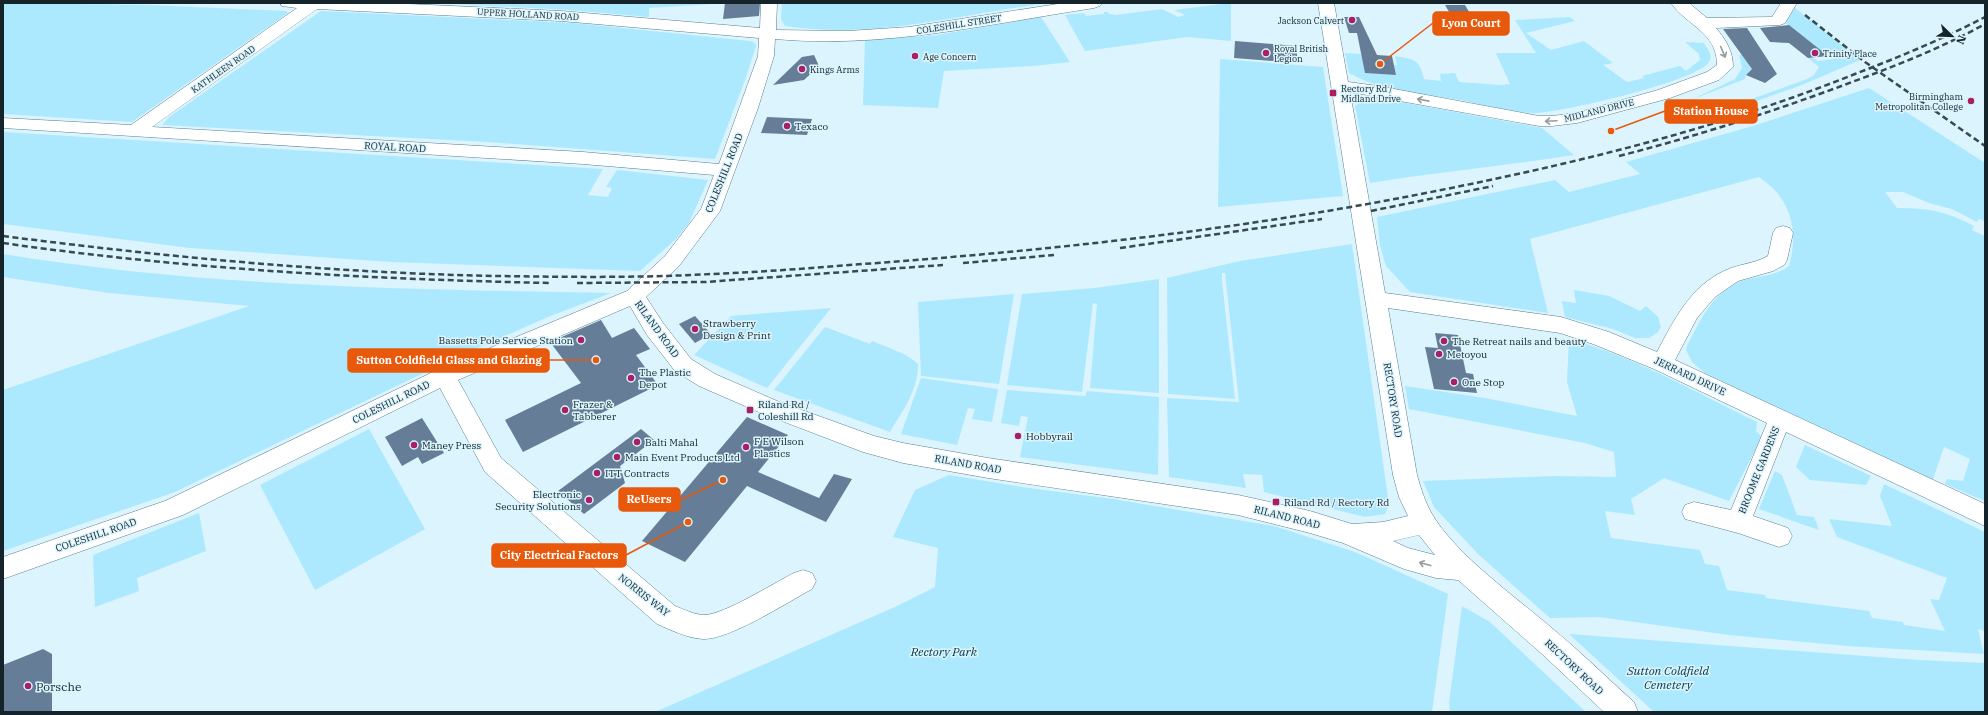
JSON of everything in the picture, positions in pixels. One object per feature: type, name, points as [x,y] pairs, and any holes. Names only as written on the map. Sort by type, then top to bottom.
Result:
[{"type":"street","name":"UPPER HOLLAND ROAD","points":[[288,3],[561,16],[768,35]]},
{"type":"street","name":"COLESHILL ROAD","points":[[3,568],[174,508],[445,376],[634,296],[672,261],[710,211],[766,56],[769,3]]},
{"type":"street","name":"COLESHILL STREET","points":[[768,35],[823,36],[909,32],[1094,3]]},
{"type":"street","name":"RECTORY ROAD","points":[[1326,3],[1405,475],[1411,497],[1424,523],[1464,569],[1552,645],[1624,712]]},
{"type":"street","name":"MIDLAND DRIVE","points":[[1339,86],[1378,91],[1539,121],[1577,118],[1664,94],[1713,76],[1725,67],[1725,52],[1704,23],[1679,3]]},
{"type":"street","points":[[1704,23],[1774,22],[1779,20],[1789,3]]},
{"type":"street","name":"KATHLEEN ROAD","points":[[133,132],[312,5]]},
{"type":"street","name":"COLESHILL STREET","points":[[766,56],[786,46],[823,36]]},
{"type":"street","name":"ROYAL ROAD","points":[[3,123],[64,128],[583,158],[726,170]]},
{"type":"street","points":[[1662,363],[1686,320],[1709,289],[1732,275],[1767,266],[1777,260],[1783,233]]},
{"type":"street","name":"RILAND ROAD","points":[[634,296],[655,329],[683,365],[707,380],[752,400],[871,445],[903,453],[988,468],[1238,505],[1310,522],[1349,534],[1404,558],[1436,567],[1464,569]]},
{"type":"street","name":"JERRARD DRIVE","points":[[1376,298],[1561,325],[1601,338],[1662,363],[1985,516]]},
{"type":"street","name":"NORRIS WAY","points":[[445,376],[493,465],[596,556],[666,615],[688,624],[704,627],[722,624],[803,580]]},
{"type":"street","name":"BROOME GARDENS","points":[[1738,522],[1780,419]]},
{"type":"street","name":"BROOME GARDENS","points":[[1694,512],[1738,522],[1779,536]]},
{"type":"street","name":"RILAND ROAD","points":[[1349,534],[1383,532],[1424,523]]},
{"type":"green space","points":[[3,3],[151,5],[286,11],[288,13],[132,122],[3,114]]},
{"type":"green space","points":[[435,3],[729,3],[649,8],[649,17],[569,10]]},
{"type":"green space","points":[[782,3],[1048,3],[917,24],[851,30],[785,26],[781,19]]},
{"type":"green space","points":[[1230,3],[1231,41],[1187,37],[1085,51],[1065,15],[1084,13],[1086,16],[1104,14],[1104,12],[1108,12],[1109,14],[1116,15],[1162,9],[1178,17],[1185,15],[1174,10]]},
{"type":"green space","points":[[1789,3],[1860,60],[1802,85],[1697,122],[1694,120],[1807,79],[1814,75],[1819,67],[1808,58],[1813,58],[1818,61],[1834,59],[1825,51],[1820,52],[1814,45],[1781,20]]},
{"type":"green space","points":[[321,11],[574,23],[750,41],[755,43],[756,46],[745,80],[715,159],[487,142],[162,125],[169,117]]},
{"type":"green space","points":[[1041,17],[1070,62],[1033,66],[944,71],[938,108],[863,105],[865,40],[937,35]]},
{"type":"green space","points":[[1570,17],[1575,21],[1526,33],[1551,50],[1584,41],[1613,63],[1603,65],[1627,82],[1644,78],[1642,76],[1680,66],[1686,71],[1700,60],[1699,54],[1685,42],[1704,43],[1710,52],[1710,60],[1699,70],[1655,87],[1569,108],[1532,113],[1505,110],[1461,100],[1389,88],[1361,79],[1349,73],[1345,53],[1361,54],[1366,73],[1396,75],[1394,65],[1397,65],[1395,56],[1412,59],[1415,61],[1420,67],[1424,79],[1441,81],[1440,74],[1455,73],[1459,82],[1501,85],[1510,84],[1496,53],[1536,53],[1515,20]]},
{"type":"green space","points":[[1739,55],[1743,55],[1752,69],[1746,75],[1745,79],[1691,100],[1735,79],[1742,68]]},
{"type":"green space","points":[[1220,59],[1323,67],[1343,196],[1218,207]]},
{"type":"green space","points":[[1869,88],[1985,163],[1985,221],[1979,219],[1977,222],[1952,209],[1929,203],[1903,192],[1885,192],[1897,208],[1937,211],[1974,226],[1972,230],[1985,236],[1985,501],[1945,484],[1947,479],[1963,481],[1970,459],[1944,447],[1932,482],[1705,373],[1692,362],[1686,350],[1687,346],[1710,305],[1718,297],[1736,283],[1774,273],[1789,266],[1793,247],[1791,219],[1784,202],[1776,191],[1759,177],[1530,239],[1548,313],[1410,292],[1386,266],[1380,246],[1377,217],[1555,180],[1569,192],[1640,174],[1626,162],[1753,126]]},
{"type":"green space","points":[[1379,98],[1542,128],[1574,155],[1370,183],[1355,106],[1364,100]]},
{"type":"green space","points":[[3,132],[603,169],[588,195],[608,197],[612,188],[606,187],[617,170],[708,180],[689,223],[676,239],[640,271],[391,262],[190,248],[3,224]]},
{"type":"green space","points":[[1352,244],[1389,505],[1385,514],[1365,517],[1264,492],[1262,475],[1243,474],[1246,488],[1169,477],[1167,398],[1239,402],[1225,273],[1222,273],[1222,281],[1235,399],[1168,394],[1167,278],[1240,261]]},
{"type":"green space","points":[[3,254],[78,265],[230,280],[382,288],[611,293],[548,317],[455,358],[175,492],[3,551],[3,390],[249,306],[109,293],[3,277]]},
{"type":"green space","points":[[1159,279],[1159,393],[1090,388],[1097,304],[1093,303],[1082,392],[1007,385],[1022,294],[1095,288]]},
{"type":"green space","points":[[1574,290],[1609,296],[1640,311],[1646,306],[1658,317],[1661,327],[1658,332],[1649,338],[1635,338],[1613,329],[1565,317],[1562,301],[1576,303]]},
{"type":"green space","points":[[1014,294],[999,384],[921,376],[918,302]]},
{"type":"green space","points":[[831,308],[767,388],[694,355],[731,316]]},
{"type":"green space","points":[[825,327],[870,344],[872,341],[890,348],[908,356],[918,364],[913,392],[890,432],[774,390]]},
{"type":"green space","points":[[1569,339],[1593,346],[1641,365],[1757,422],[1756,431],[1762,437],[1729,501],[1664,478],[1631,499],[1635,515],[1605,511],[1611,538],[1700,550],[1705,564],[1719,566],[1727,590],[1765,595],[1766,598],[1869,611],[1872,618],[1903,622],[1904,625],[1945,631],[1930,599],[1939,600],[1947,578],[1837,537],[1829,519],[1892,526],[1880,496],[1884,484],[1985,532],[1985,631],[1978,629],[1984,654],[1847,646],[1729,635],[1599,617],[1550,618],[1479,555],[1434,507],[1423,481],[1555,476],[1616,477],[1614,452],[1585,443],[1409,409],[1405,386],[1485,398],[1577,416],[1567,382]]},
{"type":"green space","points":[[921,378],[998,389],[992,422],[972,419],[975,409],[968,408],[957,445],[901,434]]},
{"type":"green space","points":[[1007,390],[1085,396],[1087,391],[1159,397],[1158,475],[1020,457],[1028,417],[1021,416],[1019,426],[1001,423]]},
{"type":"green space","points":[[369,429],[425,529],[315,590],[260,485]]},
{"type":"green space","points":[[1805,445],[1871,476],[1866,485],[1810,480],[1796,467]]},
{"type":"green space","points":[[1775,471],[1782,475],[1797,515],[1814,517],[1819,530],[1759,509]]},
{"type":"green space","name":"Rectory Park","points":[[949,475],[1029,488],[1113,499],[1274,526],[1355,552],[1448,594],[1432,712],[655,712],[897,606],[935,587],[938,548],[893,537],[915,490]]},
{"type":"green space","points":[[199,513],[206,551],[137,578],[139,591],[95,607],[93,555]]},
{"type":"green space","points":[[1462,606],[1490,622],[1586,712],[1450,712],[1449,703]]},
{"type":"green space","name":"Sutton Coldfield Cemetery","points":[[1569,634],[1919,660],[1985,663],[1985,712],[1654,712]]},
{"type":"building","points":[[725,3],[760,3],[759,16],[723,19]]},
{"type":"building","points":[[1445,5],[1465,5],[1479,29],[1460,30]]},
{"type":"building","points":[[1344,17],[1359,17],[1377,55],[1392,56],[1396,75],[1365,73],[1357,33],[1349,33]]},
{"type":"building","points":[[1789,25],[1828,56],[1808,58],[1789,43],[1770,42],[1760,28]]},
{"type":"building","points":[[1747,28],[1777,74],[1765,83],[1746,75],[1752,69],[1723,29]]},
{"type":"building","name":"Royal British Legion","points":[[1235,41],[1297,46],[1297,63],[1234,58]]},
{"type":"building","name":"Kings Arms","points":[[814,55],[819,66],[804,80],[773,85],[802,57]]},
{"type":"building","name":"Texaco","points":[[767,117],[812,119],[807,135],[761,133]]},
{"type":"building","name":"Strawberry Design & Print","points":[[695,316],[711,334],[695,343],[679,324]]},
{"type":"building","points":[[601,320],[612,338],[634,328],[650,349],[636,355],[658,385],[523,452],[505,420],[581,383],[550,342]]},
{"type":"building","points":[[1435,333],[1458,335],[1466,373],[1473,374],[1477,393],[1434,389],[1425,347],[1438,348]]},
{"type":"building","points":[[747,417],[788,435],[758,472],[819,498],[834,474],[852,479],[826,522],[747,486],[685,562],[642,541]]},
{"type":"building","name":"Maney Press","points":[[422,418],[444,453],[422,464],[418,457],[402,466],[385,437]]},
{"type":"building","points":[[641,429],[654,440],[620,466],[625,483],[584,514],[558,491]]},
{"type":"building","name":"Porsche","points":[[43,649],[52,654],[52,712],[3,712],[3,665]]},
{"type":"railway","points":[[1805,15],[1872,67]]},
{"type":"railway","points":[[1872,67],[1953,33],[1985,17]]},
{"type":"railway","points":[[1879,72],[1924,54],[1985,24]]},
{"type":"railway","points":[[3,236],[126,251],[312,268],[436,274],[551,277],[658,276],[768,271],[1007,252],[1079,245],[1222,227],[1365,204],[1489,180],[1595,156],[1701,127],[1753,111],[1872,67]]},
{"type":"railway","points":[[1872,67],[1879,72]]},
{"type":"railway","points":[[1619,156],[1771,111],[1879,72]]},
{"type":"railway","points":[[1879,72],[1985,146]]},
{"type":"railway","points":[[1371,211],[1493,186]]},
{"type":"railway","points":[[1120,248],[1322,219]]},
{"type":"railway","points":[[3,243],[139,260],[275,271],[412,279],[549,283]]},
{"type":"railway","points":[[963,263],[1054,255]]},
{"type":"railway","points":[[577,283],[705,282],[943,265]]},
{"type":"place","name":"Jackson Calvert","points":[[1352,20]]},
{"type":"place","name":"Royal British Legion","points":[[1266,53]]},
{"type":"place","name":"Trinity Place","points":[[1815,53]]},
{"type":"place","name":"Age Concern","points":[[915,56]]},
{"type":"place","name":"Lyon Court","points":[[1380,64]]},
{"type":"place","name":"Kings Arms","points":[[802,69]]},
{"type":"place","name":"Rectory Rd / Midland Drive","points":[[1333,93]]},
{"type":"place","name":"Birmingham Metropolitan College","points":[[1971,101]]},
{"type":"place","name":"Texaco","points":[[787,126]]},
{"type":"place","name":"Station House","points":[[1611,131]]},
{"type":"place","name":"Strawberry Design & Print","points":[[695,329]]},
{"type":"place","name":"Bassetts Pole Service Station","points":[[581,340]]},
{"type":"place","name":"The Retreat nails and beauty","points":[[1444,341]]},
{"type":"place","name":"Metoyou","points":[[1439,354]]},
{"type":"place","name":"Sutton Coldfield Glass and Glazing","points":[[596,360]]},
{"type":"place","name":"The Plastic Depot","points":[[631,378]]},
{"type":"place","name":"One Stop","points":[[1454,382]]},
{"type":"place","name":"Frazer & Tabberer","points":[[565,410]]},
{"type":"place","name":"Riland Rd / Coleshill Rd","points":[[750,410]]},
{"type":"place","name":"Hobbyrail","points":[[1018,436]]},
{"type":"place","name":"Balti Mahal","points":[[637,442]]},
{"type":"place","name":"Maney Press","points":[[414,445]]},
{"type":"place","name":"F E Wilson Plastics","points":[[746,447]]},
{"type":"place","name":"Main Event Products Ltd","points":[[617,457]]},
{"type":"place","name":"ITT Contracts","points":[[597,473]]},
{"type":"place","name":"ReUsers","points":[[723,480]]},
{"type":"place","name":"Electronic Security Solutions","points":[[589,500]]},
{"type":"place","name":"Riland Rd / Rectory Rd","points":[[1276,502]]},
{"type":"place","name":"City Electrical Factors","points":[[688,522]]},
{"type":"place","name":"Porsche","points":[[28,686]]}]
